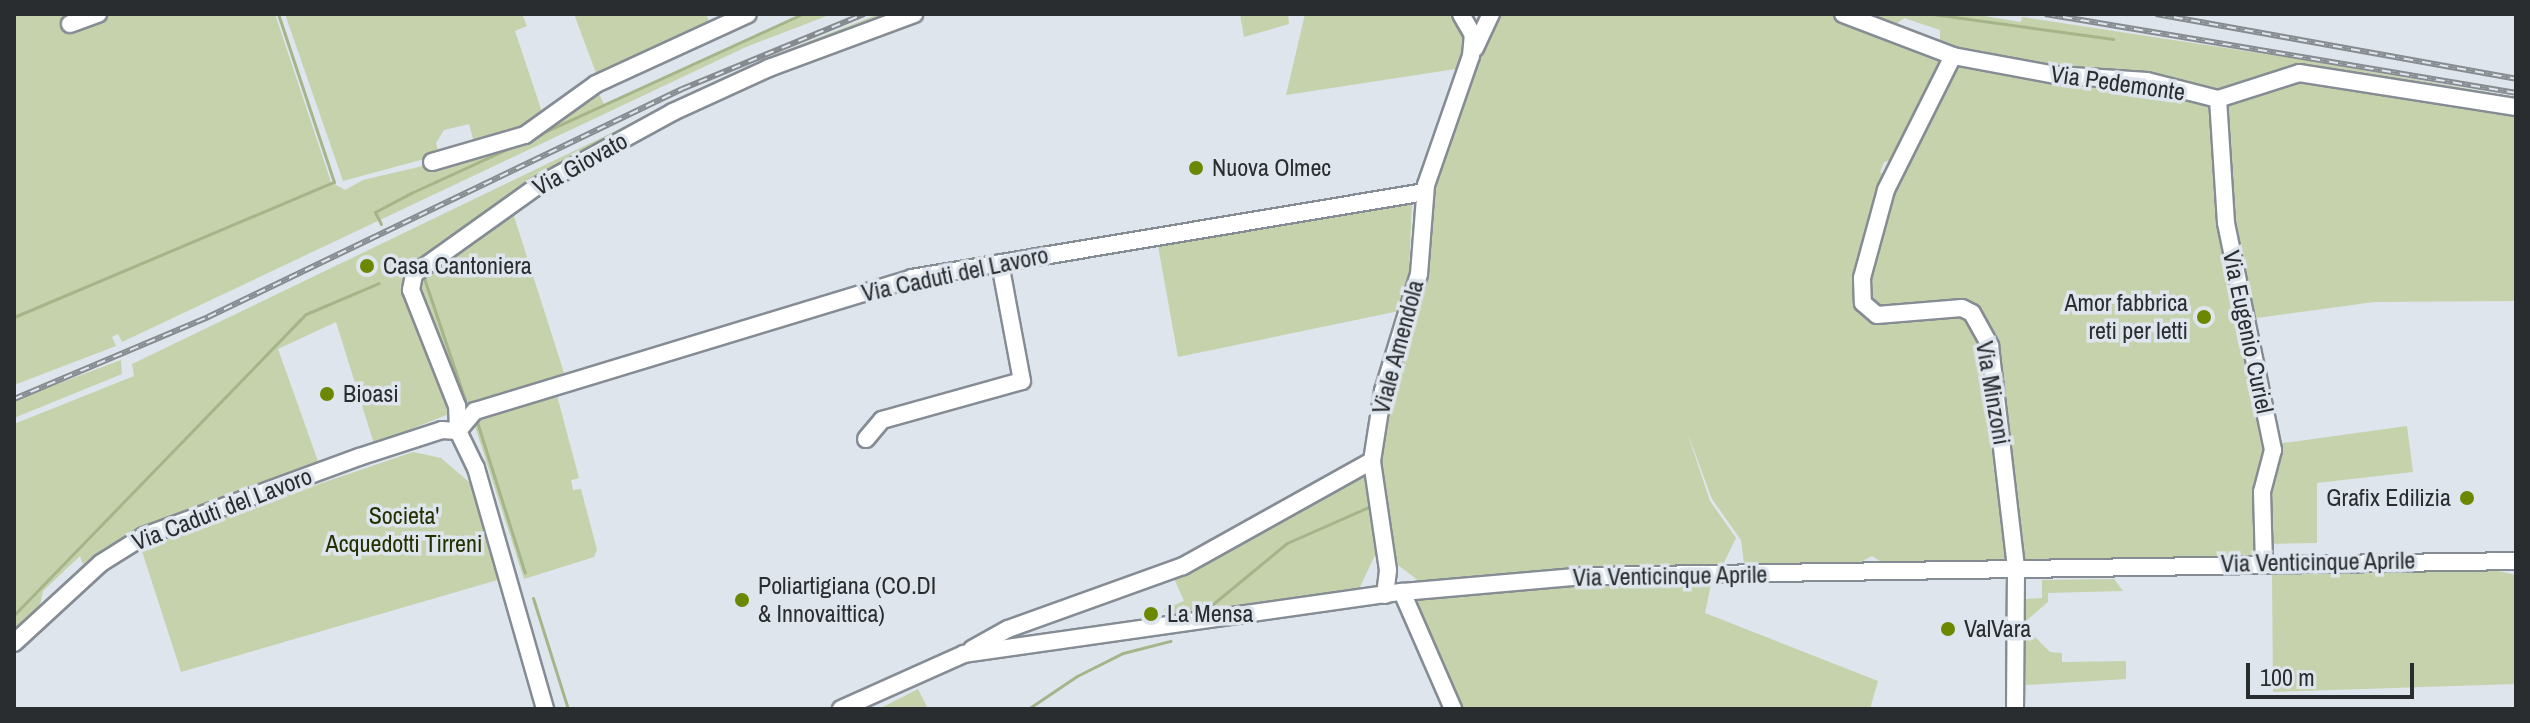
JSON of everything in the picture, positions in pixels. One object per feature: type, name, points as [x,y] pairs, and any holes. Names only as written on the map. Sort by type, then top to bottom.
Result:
[{"type":"street","points":[[70,24],[98,14]]},
{"type":"street","points":[[432,162],[525,135],[596,84],[748,14]]},
{"type":"street","name":"Via Giovato","points":[[458,431],[457,406],[411,290],[414,274],[536,187],[673,112],[769,68],[914,14]]},
{"type":"street","name":"Viale Amendola","points":[[1385,595],[1388,570],[1365,464],[1383,391],[1419,274],[1419,193],[1471,56],[1473,35],[1461,14]]},
{"type":"street","points":[[1471,56],[1491,14]]},
{"type":"street","points":[[1843,14],[1953,56]]},
{"type":"street","name":"Via Pedemonte","points":[[1953,56],[2056,75],[2147,81],[2218,99],[2299,73],[2516,107]]},
{"type":"street","name":"Via Minzoni","points":[[1953,56],[1886,190],[1862,278],[1863,303],[1877,315],[1962,308],[1981,329],[1990,346],[2016,569]]},
{"type":"street","name":"Via Eugenio Curiel","points":[[2218,99],[2226,223],[2273,450],[2262,492],[2264,564]]},
{"type":"street","name":"Via Caduti del Lavoro","points":[[14,643],[101,563],[144,536],[412,440],[458,431],[475,411],[649,354],[912,278],[1419,193]]},
{"type":"street","points":[[866,439],[882,420],[1022,381],[1000,263]]},
{"type":"street","points":[[458,431],[476,468],[545,709]]},
{"type":"street","points":[[964,654],[1008,629],[1183,566],[1365,464]]},
{"type":"street","name":"Via Venticinque Aprile","points":[[841,709],[964,654],[1402,592],[1584,576],[2516,561]]},
{"type":"street","points":[[2015,709],[2016,569]]},
{"type":"street","points":[[1402,592],[1453,709]]},
{"type":"green space","points":[[14,14],[275,14],[331,182],[345,190],[363,180],[478,153],[596,88],[604,104],[802,14],[832,14],[746,47],[122,342],[118,334],[112,337],[116,346],[14,385]]},
{"type":"green space","points":[[285,14],[522,14],[527,26],[515,31],[545,121],[475,146],[469,124],[444,130],[436,143],[439,155],[343,181]]},
{"type":"green space","points":[[574,14],[706,14],[711,27],[599,81]]},
{"type":"green space","points":[[879,14],[905,14],[771,64],[443,248],[400,286],[419,320],[454,412],[374,444],[336,322],[278,349],[319,464],[126,535],[83,564],[80,556],[43,591],[40,605],[14,633],[14,424],[134,376],[132,364],[771,56]]},
{"type":"green space","points":[[1240,14],[1288,14],[1289,24],[1244,37]]},
{"type":"green space","points":[[1305,14],[1449,14],[1467,42],[1462,68],[1286,95]]},
{"type":"green space","points":[[1493,14],[1838,14],[1950,57],[1902,157],[1884,162],[1880,172],[1888,180],[1861,304],[1914,313],[1921,320],[1961,309],[1980,330],[2014,567],[1882,570],[1883,563],[1872,556],[1845,570],[1745,572],[1741,540],[1712,499],[1686,429],[1710,501],[1736,538],[1719,573],[1428,588],[1398,565],[1387,551],[1378,497],[1381,413],[1414,304],[1428,185]]},
{"type":"green space","points":[[1851,14],[1972,14],[2021,22],[2022,17],[2304,60],[2516,97],[2516,104],[2302,69],[2217,96],[1959,55],[1940,43],[1940,30],[1904,18],[1890,29]]},
{"type":"green space","points":[[1954,58],[2216,101],[2267,451],[2261,561],[2018,567],[1991,346],[1973,312],[1878,313],[1864,302],[1888,191]]},
{"type":"green space","points":[[2289,78],[2516,111],[2516,301],[2374,302],[2249,319],[2229,223],[2221,109],[2236,96]]},
{"type":"green space","points":[[1412,200],[1409,275],[1399,311],[1178,357],[1157,240]]},
{"type":"green space","points":[[512,210],[565,376],[463,412],[418,300],[418,278]]},
{"type":"green space","points":[[121,360],[122,374],[14,418],[14,400]]},
{"type":"green space","points":[[555,388],[579,478],[571,480],[573,490],[581,489],[597,550],[594,557],[524,579],[473,420]]},
{"type":"green space","points":[[2407,426],[2413,472],[2317,483],[2317,543],[2265,544],[2265,492],[2276,444]]},
{"type":"green space","name":"Societa' Acquedotti Tirreni","points":[[413,452],[441,458],[469,482],[481,505],[501,579],[181,672],[140,545]]},
{"type":"green space","points":[[1362,469],[1377,551],[1359,589],[1347,595],[1167,618],[1164,609],[1184,601],[1173,576]]},
{"type":"green space","points":[[2481,567],[2516,575],[2516,684],[2273,692],[2272,571]]},
{"type":"green space","points":[[2114,579],[2123,591],[2048,593],[2048,602],[2026,621],[2026,599],[2042,598],[2042,580]]},
{"type":"green space","points":[[1712,580],[1705,613],[1878,681],[1870,709],[1457,709],[1402,592]]},
{"type":"green space","points":[[2026,635],[2033,635],[2050,652],[2062,653],[2062,662],[2126,661],[2126,679],[2026,685]]},
{"type":"green space","points":[[918,689],[928,709],[879,709]]},
{"type":"waterway","points":[[14,317],[334,182],[278,14]]},
{"type":"waterway","points":[[381,224],[375,212],[411,193],[802,14]]},
{"type":"waterway","points":[[1933,14],[2113,39]]},
{"type":"waterway","points":[[1418,186],[1437,129]]},
{"type":"waterway","points":[[1412,257],[1415,201]]},
{"type":"waterway","points":[[402,262],[405,259]]},
{"type":"waterway","points":[[424,278],[465,400]]},
{"type":"waterway","points":[[14,615],[306,314],[379,283]]},
{"type":"waterway","points":[[477,422],[525,573]]},
{"type":"waterway","points":[[1364,459],[1368,435]]},
{"type":"waterway","points":[[1365,470],[1370,498]]},
{"type":"waterway","points":[[1202,613],[1287,543],[1371,506]]},
{"type":"waterway","points":[[533,598],[568,709]]},
{"type":"waterway","points":[[1028,709],[1077,676],[1123,653],[1170,641]]},
{"type":"railway","points":[[14,399],[208,317],[682,89],[864,14]]},
{"type":"railway","points":[[2045,14],[2516,93]]},
{"type":"railway","points":[[2156,14],[2516,79]]},
{"type":"place","name":"Nuova Olmec","points":[[1196,168]]},
{"type":"place","name":"Casa Cantoniera","points":[[367,266]]},
{"type":"place","name":"Amor fabbrica reti per letti","points":[[2204,317]]},
{"type":"place","name":"Bioasi","points":[[327,394]]},
{"type":"place","name":"Grafix Edilizia","points":[[2467,498]]},
{"type":"place","name":"Poliartigiana (CO.DI & Innovaittica)","points":[[742,600]]},
{"type":"place","name":"La Mensa","points":[[1151,614]]},
{"type":"place","name":"ValVara","points":[[1948,629]]}]
